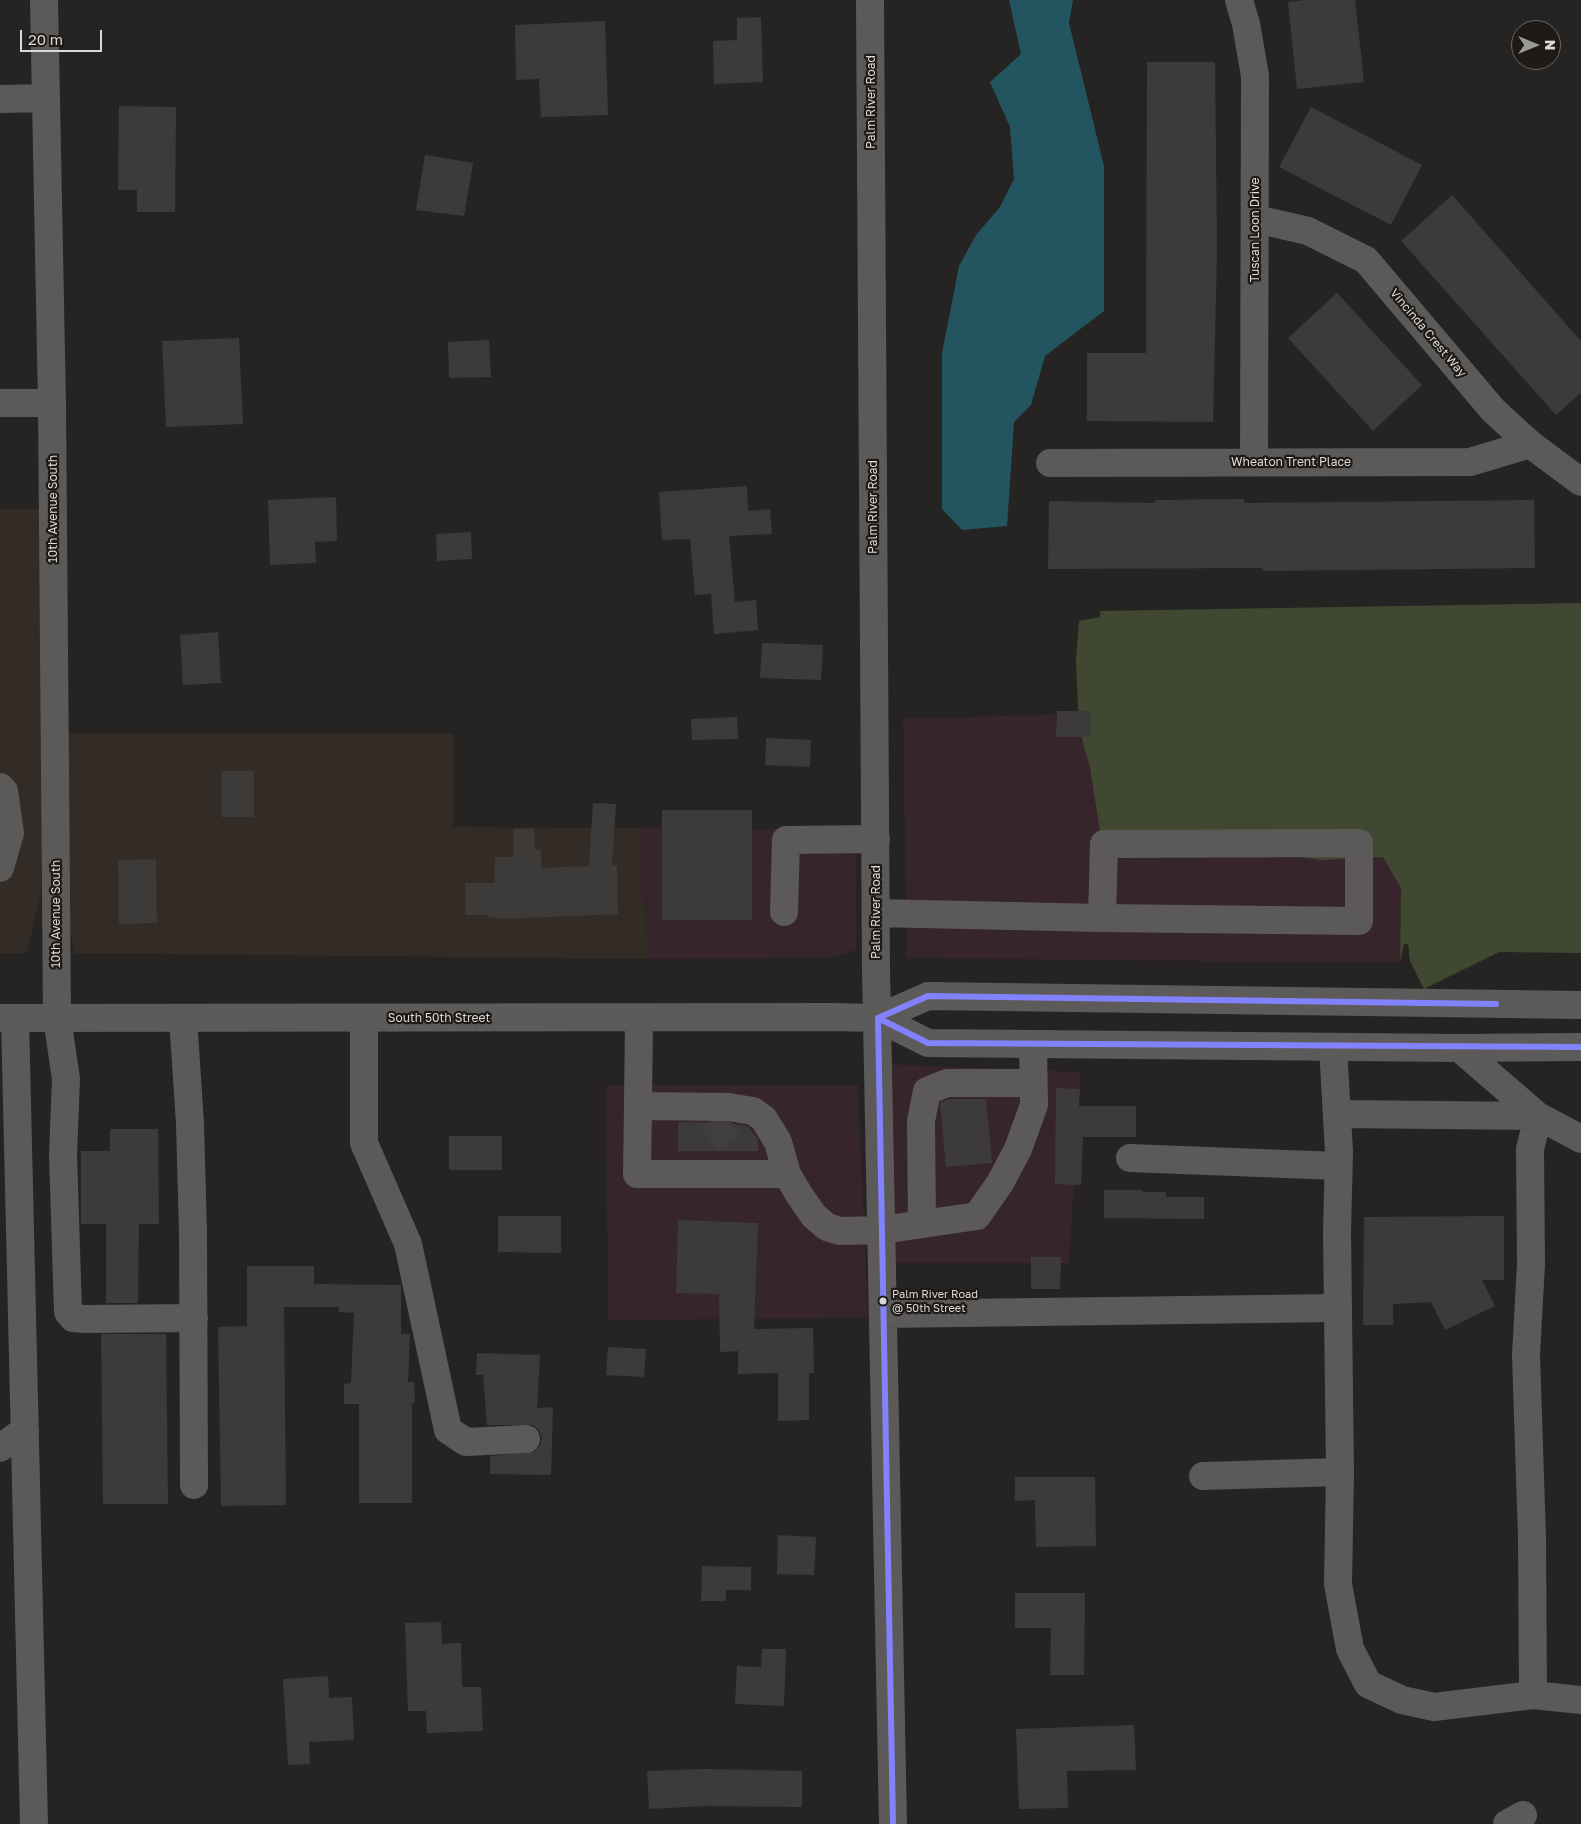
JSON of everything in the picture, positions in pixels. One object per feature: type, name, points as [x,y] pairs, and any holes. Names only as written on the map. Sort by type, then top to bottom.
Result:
[{"type":"main road","name":"South 50th Street","points":[[8,1018],[878,1018],[928,996],[1581,1005]]},
{"type":"main road","name":"South 50th Street","points":[[878,1018],[928,1043],[1459,1048],[1581,1047]]},
{"type":"street","name":"10th Avenue South","points":[[44,0],[52,403],[56,1018],[66,1079],[63,1155],[68,1312],[73,1318],[85,1319],[194,1318]]},
{"type":"street","name":"Palm River Road","points":[[870,0],[876,912],[893,1824]]},
{"type":"street","name":"Tuscan Loon Drive","points":[[1239,0],[1246,24],[1255,76],[1254,462]]},
{"type":"street","points":[[0,98],[46,98]]},
{"type":"street","name":"Vincinda Crest Way","points":[[1256,219],[1308,231],[1366,260],[1493,410],[1530,444],[1581,482]]},
{"type":"street","points":[[0,403],[52,403]]},
{"type":"street","name":"Wheaton Trent Place","points":[[1050,463],[1470,462],[1530,444]]},
{"type":"street","points":[[0,787],[4,790],[10,833],[0,868]]},
{"type":"street","points":[[784,912],[786,840],[876,839]]},
{"type":"street","points":[[876,912],[1102,918],[1358,921],[1359,843],[1104,844],[1102,918]]},
{"type":"street","points":[[8,1018],[10,1235],[25,1430],[34,1824]]},
{"type":"street","points":[[183,1018],[190,1123],[194,1318],[194,1485]]},
{"type":"street","points":[[364,1018],[364,1143],[408,1244],[440,1400],[448,1430],[466,1442],[526,1439]]},
{"type":"street","points":[[639,1018],[638,1174],[740,1162],[787,1174]]},
{"type":"street","points":[[638,1106],[709,1113],[745,1110],[752,1111],[764,1118],[778,1142],[787,1174],[814,1216],[827,1227],[840,1231],[882,1230],[977,1216],[1000,1183],[1018,1149],[1034,1105],[1033,1045]]},
{"type":"street","points":[[1333,1047],[1338,1166],[1340,1472],[1338,1584],[1350,1649],[1368,1684],[1402,1700],[1434,1707],[1476,1700],[1533,1695],[1581,1700]]},
{"type":"street","points":[[1459,1048],[1538,1116],[1581,1139]]},
{"type":"street","points":[[922,1224],[921,1121],[927,1091],[947,1083],[1033,1083]]},
{"type":"street","points":[[1337,1114],[1538,1116]]},
{"type":"street","points":[[1533,1695],[1534,1603],[1526,1355],[1531,1264],[1530,1149],[1538,1116]]},
{"type":"street","points":[[1130,1158],[1338,1166]]},
{"type":"street","points":[[884,1314],[1338,1308]]},
{"type":"street","points":[[0,1448],[25,1430]]},
{"type":"street","points":[[1203,1476],[1340,1472]]},
{"type":"shaded area","points":[[0,509],[45,509],[41,892],[27,953],[0,953]]},
{"type":"shaded area","points":[[1102,713],[1402,837],[1400,963],[907,958],[903,719]]},
{"type":"shaded area","points":[[60,734],[453,734],[453,827],[639,828],[648,959],[74,953],[64,897]]},
{"type":"shaded area","points":[[639,828],[856,830],[856,950],[828,958],[648,959]]},
{"type":"shaded area","points":[[881,1064],[1081,1072],[1069,1263],[886,1263]]},
{"type":"shaded area","points":[[606,1085],[858,1085],[868,1318],[608,1320]]},
{"type":"green space","points":[[1581,603],[1581,953],[1499,952],[1424,989],[1410,961],[1408,944],[1404,944],[1400,963],[1401,888],[1383,857],[1321,860],[1279,854],[1102,844],[1090,767],[1079,729],[1076,659],[1079,621],[1100,617],[1100,611]]},
{"type":"water","points":[[1009,0],[1073,0],[1069,23],[1104,166],[1104,311],[1045,356],[1031,405],[1014,422],[1007,526],[962,530],[942,509],[942,353],[959,266],[976,235],[1000,207],[1014,179],[1010,127],[990,82],[1021,54]]},
{"type":"building","points":[[1355,0],[1364,82],[1297,89],[1288,2]]},
{"type":"building","points":[[761,17],[763,82],[714,84],[713,41],[737,40],[737,18]]},
{"type":"building","points":[[605,21],[608,115],[541,117],[539,79],[516,80],[515,25]]},
{"type":"building","points":[[1147,62],[1215,62],[1217,251],[1213,422],[1087,421],[1087,353],[1146,353]]},
{"type":"building","points":[[119,106],[176,107],[175,212],[137,212],[137,190],[118,190]]},
{"type":"building","points":[[1311,107],[1422,165],[1391,225],[1279,167]]},
{"type":"building","points":[[425,155],[473,163],[464,216],[416,210]]},
{"type":"building","points":[[1452,195],[1581,341],[1581,393],[1556,415],[1401,241]]},
{"type":"building","points":[[1337,293],[1422,385],[1373,431],[1288,338]]},
{"type":"building","points":[[239,338],[243,424],[166,427],[162,341]]},
{"type":"building","points":[[489,340],[491,377],[449,378],[448,342]]},
{"type":"building","points":[[747,486],[748,511],[770,509],[772,534],[729,536],[735,602],[756,600],[758,630],[714,634],[711,594],[695,595],[690,539],[662,540],[659,492]]},
{"type":"building","points":[[336,497],[337,541],[315,542],[316,563],[270,565],[268,500]]},
{"type":"building","points":[[1244,499],[1244,503],[1534,500],[1535,568],[1263,571],[1262,568],[1048,569],[1049,501],[1155,503],[1155,500]]},
{"type":"building","points":[[471,532],[472,559],[437,561],[436,534]]},
{"type":"building","points":[[218,632],[221,683],[183,685],[180,635]]},
{"type":"building","points":[[762,643],[823,645],[821,680],[760,678]]},
{"type":"building","points":[[1057,711],[1090,711],[1090,737],[1056,737]]},
{"type":"building","points":[[737,717],[738,739],[692,740],[691,719]]},
{"type":"building","points":[[766,738],[811,740],[810,767],[765,765]]},
{"type":"building","points":[[222,771],[254,771],[254,817],[221,817]]},
{"type":"building","points":[[593,803],[616,804],[612,865],[617,865],[618,914],[501,919],[488,917],[488,915],[465,915],[465,883],[495,883],[495,857],[513,857],[513,829],[534,829],[535,850],[541,850],[541,868],[589,866]]},
{"type":"building","points":[[662,810],[752,810],[752,920],[662,920]]},
{"type":"building","points":[[156,859],[157,923],[119,924],[118,860]]},
{"type":"building","points":[[1056,1088],[1080,1089],[1079,1106],[1136,1106],[1136,1137],[1083,1137],[1081,1185],[1055,1184]]},
{"type":"building","points":[[950,1099],[986,1099],[992,1163],[946,1167],[940,1103]]},
{"type":"building","points":[[678,1122],[728,1123],[747,1126],[758,1139],[758,1151],[678,1151]]},
{"type":"building","points":[[110,1129],[158,1129],[159,1224],[139,1224],[138,1303],[106,1303],[106,1224],[81,1224],[81,1151],[110,1151]]},
{"type":"building","points":[[449,1136],[502,1136],[502,1170],[449,1170]]},
{"type":"building","points":[[1104,1190],[1143,1190],[1143,1192],[1166,1192],[1166,1197],[1204,1197],[1204,1219],[1104,1218]]},
{"type":"building","points":[[498,1216],[561,1216],[561,1253],[498,1252]]},
{"type":"building","points":[[1504,1216],[1504,1280],[1482,1280],[1495,1306],[1445,1330],[1431,1302],[1393,1304],[1393,1325],[1363,1325],[1364,1217]]},
{"type":"building","points":[[678,1220],[758,1223],[754,1329],[813,1328],[814,1373],[809,1373],[809,1420],[778,1421],[778,1373],[738,1374],[738,1351],[720,1352],[719,1294],[676,1293]]},
{"type":"building","points":[[1031,1257],[1061,1257],[1060,1289],[1031,1289]]},
{"type":"building","points":[[247,1266],[314,1266],[314,1284],[401,1285],[401,1334],[410,1334],[408,1382],[414,1382],[415,1403],[412,1403],[412,1503],[359,1503],[359,1404],[344,1404],[344,1384],[351,1383],[354,1313],[339,1312],[339,1307],[284,1307],[286,1505],[221,1506],[218,1327],[247,1326]]},
{"type":"building","points":[[101,1334],[166,1334],[168,1504],[103,1504]]},
{"type":"building","points":[[608,1347],[646,1349],[644,1377],[606,1375]]},
{"type":"building","points":[[477,1353],[540,1355],[537,1408],[553,1407],[551,1475],[490,1474],[490,1456],[534,1452],[540,1446],[542,1438],[539,1430],[533,1425],[487,1425],[483,1375],[476,1375]]},
{"type":"building","points":[[1015,1477],[1095,1477],[1096,1546],[1036,1547],[1035,1500],[1015,1501]]},
{"type":"building","points":[[778,1535],[816,1537],[814,1575],[777,1574]]},
{"type":"building","points":[[702,1566],[751,1567],[751,1590],[726,1590],[726,1601],[701,1601]]},
{"type":"building","points":[[1015,1593],[1085,1593],[1084,1675],[1050,1675],[1051,1628],[1015,1628]]},
{"type":"building","points":[[441,1622],[442,1644],[461,1643],[462,1687],[481,1687],[483,1731],[427,1733],[426,1711],[408,1711],[405,1623]]},
{"type":"building","points":[[762,1649],[786,1649],[784,1706],[735,1704],[737,1666],[761,1667]]},
{"type":"building","points":[[328,1676],[329,1698],[352,1697],[354,1740],[309,1742],[310,1764],[288,1765],[283,1679]]},
{"type":"building","points":[[1134,1725],[1136,1770],[1067,1771],[1068,1808],[1019,1809],[1016,1729]]},
{"type":"building","points":[[705,1769],[802,1771],[802,1807],[707,1806],[649,1809],[647,1771]]},
{"type":"tunnel","points":[[713,1120],[734,1151]]},
{"type":"transit line","points":[[878,1018],[928,996],[1496,1004]]},
{"type":"transit line","points":[[878,1018],[893,1824]]},
{"type":"transit line","points":[[878,1018],[928,1043],[1581,1047]]},
{"type":"place","name":"Palm River Road @ 50th Street","points":[[883,1301]]}]
